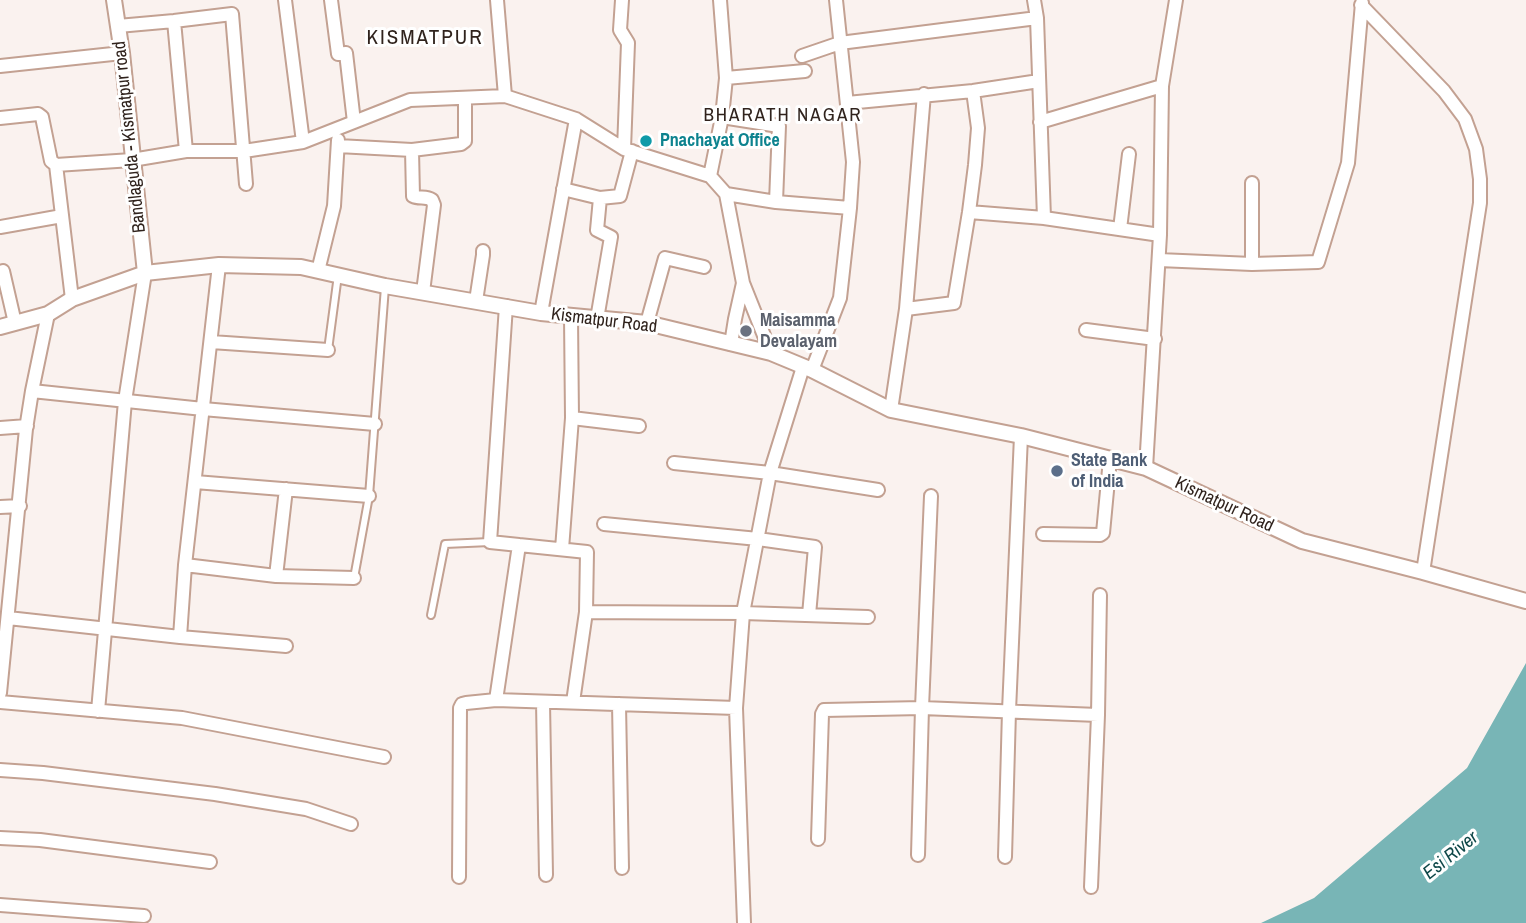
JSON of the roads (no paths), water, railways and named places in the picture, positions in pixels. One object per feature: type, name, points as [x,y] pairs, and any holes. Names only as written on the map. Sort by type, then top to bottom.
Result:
[{"type":"street","name":"Bandlaguda - Kismatpur road","points":[[114,0],[145,273]]},
{"type":"street","points":[[230,0],[246,184]]},
{"type":"street","points":[[285,0],[303,142]]},
{"type":"street","points":[[331,0],[338,54],[345,53],[354,122]]},
{"type":"street","points":[[496,0],[505,96]]},
{"type":"street","points":[[563,189],[600,198],[620,196],[628,150],[628,43],[620,30],[622,0]]},
{"type":"street","points":[[710,176],[722,117],[726,78],[720,0]]},
{"type":"street","points":[[744,923],[736,708],[743,613],[770,473],[807,369],[840,298],[850,208],[853,162],[836,0]]},
{"type":"street","points":[[1034,0],[1037,18],[1044,218]]},
{"type":"street","points":[[1146,468],[1159,260],[1162,86],[1176,0]]},
{"type":"street","points":[[1159,260],[1252,264],[1318,262],[1348,163],[1362,3]]},
{"type":"street","points":[[1362,3],[1444,91],[1465,119],[1476,149],[1480,179],[1480,203],[1423,572]]},
{"type":"street","points":[[118,26],[232,14]]},
{"type":"street","points":[[802,56],[840,43],[1037,18]]},
{"type":"street","points":[[174,21],[186,151]]},
{"type":"street","points":[[0,66],[122,53]]},
{"type":"street","points":[[726,78],[805,71]]},
{"type":"street","points":[[847,103],[973,91],[1039,81]]},
{"type":"street","points":[[1040,122],[1162,86]]},
{"type":"street","points":[[906,309],[954,303],[969,212],[978,128],[973,91]]},
{"type":"street","points":[[891,410],[906,309],[924,94]]},
{"type":"street","points":[[56,166],[132,160],[186,151],[244,150],[303,142],[410,100],[505,96],[576,119],[628,150],[710,176],[726,194],[743,283],[771,352]]},
{"type":"street","points":[[338,146],[412,150],[461,144],[465,141],[465,98]]},
{"type":"street","points":[[0,118],[38,114],[42,117],[51,161],[56,166],[72,299]]},
{"type":"street","points":[[722,117],[779,126],[776,202]]},
{"type":"street","points":[[541,313],[576,119]]},
{"type":"street","points":[[318,271],[334,206],[338,128]]},
{"type":"street","points":[[412,150],[412,196],[429,198],[433,205],[423,292]]},
{"type":"street","points":[[1120,229],[1129,154]]},
{"type":"street","points":[[1252,184],[1252,264]]},
{"type":"street","points":[[726,194],[776,202],[850,208]]},
{"type":"street","points":[[597,319],[611,237],[597,230],[600,198]]},
{"type":"street","points":[[969,212],[1044,218],[1160,235]]},
{"type":"street","points":[[0,226],[62,216]]},
{"type":"street","points":[[477,301],[482,251]]},
{"type":"street","points":[[647,323],[665,258],[704,267]]},
{"type":"street","points":[[180,637],[185,565],[219,265]]},
{"type":"street","name":"Kismatpur Road","points":[[0,327],[48,314],[72,299],[145,273],[219,265],[301,267],[385,286],[541,313],[647,323],[771,352],[891,410],[1021,436],[1146,468],[1302,541],[1520,599]]},
{"type":"street","points":[[3,271],[15,323]]},
{"type":"street","points":[[98,711],[125,401],[145,273]]},
{"type":"street","points":[[731,344],[743,283]]},
{"type":"street","points":[[506,306],[490,542],[587,552],[586,612],[573,702]]},
{"type":"street","points":[[0,693],[27,426],[48,314]]},
{"type":"street","points":[[562,549],[572,418],[571,317]]},
{"type":"street","points":[[1086,330],[1155,339]]},
{"type":"street","points":[[211,342],[328,350]]},
{"type":"street","points":[[32,391],[375,424]]},
{"type":"street","points":[[572,418],[639,426]]},
{"type":"street","points":[[0,428],[27,426]]},
{"type":"street","points":[[1005,857],[1021,436]]},
{"type":"street","points":[[1043,534],[1103,533],[1110,459]]},
{"type":"street","points":[[674,463],[770,473],[878,490]]},
{"type":"street","points":[[195,482],[369,496]]},
{"type":"street","points":[[276,576],[286,489]]},
{"type":"street","points":[[918,855],[931,496]]},
{"type":"street","points":[[0,507],[20,506]]},
{"type":"street","points":[[604,524],[815,547],[809,615]]},
{"type":"street","points":[[496,700],[519,545]]},
{"type":"street","points":[[185,565],[276,576],[354,578]]},
{"type":"street","points":[[1091,887],[1100,595]]},
{"type":"street","points":[[586,612],[867,617]]},
{"type":"street","points":[[8,618],[286,646]]},
{"type":"street","points":[[459,877],[462,704],[496,700],[736,708]]},
{"type":"street","points":[[0,702],[181,718],[384,757]]},
{"type":"street","points":[[543,702],[546,875]]},
{"type":"street","points":[[619,704],[622,868]]},
{"type":"street","points":[[818,839],[824,709],[922,708],[1098,715]]},
{"type":"street","points":[[0,770],[215,794],[306,809],[351,824]]},
{"type":"street","points":[[0,838],[40,840],[210,862]]},
{"type":"street","points":[[0,905],[144,916]]},
{"type":"lane","points":[[328,350],[338,275]]},
{"type":"lane","points":[[354,578],[369,496],[385,286]]},
{"type":"lane","points":[[431,615],[445,544],[490,542]]},
{"type":"water","name":"Esi River","points":[[1526,663],[1526,923],[1261,923],[1314,898],[1467,768]]},
{"type":"place","name":"Pnachayat Office","points":[[646,141]]},
{"type":"place","name":"Maisamma Devalayam","points":[[746,331]]},
{"type":"place","name":"State Bank of India","points":[[1057,471]]},
{"type":"district","name":"KISMATPUR","points":[[425,38]]},
{"type":"district","name":"BHARATH NAGAR","points":[[783,116]]}]
